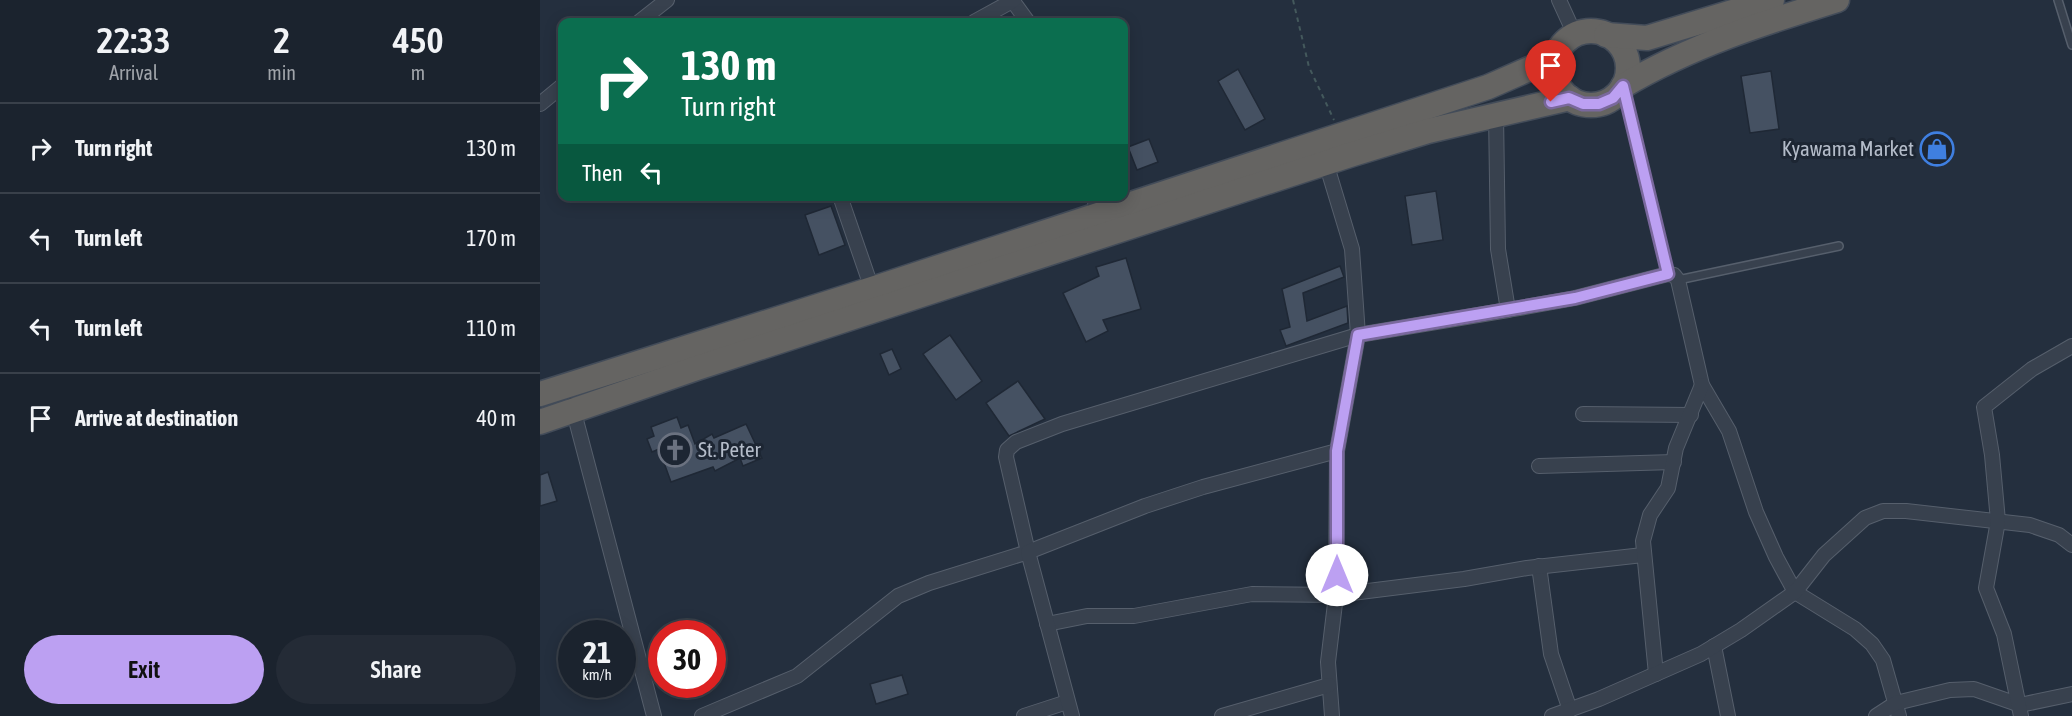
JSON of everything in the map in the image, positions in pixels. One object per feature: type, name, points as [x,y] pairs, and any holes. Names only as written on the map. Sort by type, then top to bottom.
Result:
[{"type":"highway","points":[[1128,197],[1342,136],[1497,83],[1538,65],[1567,43],[1587,32],[1647,38],[1732,6],[1772,0]]},
{"type":"highway","points":[[1567,43],[1554,65],[1556,80],[1569,98],[1583,104],[1599,104],[1613,98],[1623,86],[1662,63],[1705,45],[1837,0]]},
{"type":"highway","points":[[1606,34],[1619,44],[1626,57],[1628,72],[1623,86]]},
{"type":"highway","points":[[540,423],[697,368],[1326,163],[1496,114],[1569,98]]},
{"type":"highway","points":[[540,394],[872,289],[1113,201]]},
{"type":"street","points":[[644,18],[667,0]]},
{"type":"street","points":[[981,18],[1013,0],[1025,18]]},
{"type":"street","points":[[1559,0],[1567,43]]},
{"type":"street","points":[[540,104],[558,89]]},
{"type":"street","points":[[1496,114],[1498,249],[1508,310]]},
{"type":"street","points":[[1326,163],[1352,249],[1358,335],[1337,451],[1336,595],[1328,662],[1332,716]]},
{"type":"street","points":[[842,201],[872,289]]},
{"type":"street","points":[[1024,716],[1069,709],[1009,473],[1006,457],[1010,446],[1062,424],[1358,335],[1575,298],[1673,277],[1702,385],[1729,431],[1756,512],[1776,557],[1796,592],[1855,629],[1872,644],[1883,660],[1898,710]]},
{"type":"street","points":[[2020,711],[2004,634],[1986,588],[1998,521],[1992,455],[1984,407],[2032,369],[2072,346]]},
{"type":"street","points":[[1656,674],[1643,555],[1645,528],[1668,488],[1676,448],[1702,385]]},
{"type":"street","points":[[567,386],[654,716]]},
{"type":"street","points":[[1583,414],[1691,415]]},
{"type":"street","points":[[702,716],[797,676],[814,665],[898,596],[929,583],[1028,552],[1145,506],[1203,487],[1337,451]]},
{"type":"street","points":[[1539,466],[1674,462]]},
{"type":"street","points":[[1552,716],[1656,674],[1714,646],[1796,592],[1824,555],[1864,518],[1883,511],[1906,511],[2030,525],[2059,535],[2072,545]]},
{"type":"street","points":[[1047,624],[1087,616],[1134,616],[1252,594],[1336,595],[1464,579],[1539,566],[1643,555]]},
{"type":"street","points":[[1539,566],[1551,654],[1570,710]]},
{"type":"street","points":[[1714,646],[1728,716]]},
{"type":"street","points":[[1222,716],[1329,685]]},
{"type":"street","points":[[1876,716],[1962,689],[1987,693],[2020,711],[2072,694]]},
{"type":"lane","points":[[2058,0],[2072,45]]},
{"type":"lane","points":[[1623,86],[1673,277],[1839,246]]},
{"type":"path","points":[[1293,0],[1309,68],[1342,136]]},
{"type":"building","points":[[1238,69],[1265,119],[1245,130],[1218,81]]},
{"type":"building","points":[[1771,71],[1779,129],[1750,133],[1741,76]]},
{"type":"building","points":[[1149,139],[1158,162],[1137,170],[1128,147]]},
{"type":"building","points":[[1436,191],[1443,240],[1412,245],[1405,196]]},
{"type":"building","points":[[831,206],[845,245],[819,255],[805,215]]},
{"type":"building","points":[[1126,258],[1141,309],[1103,320],[1108,331],[1086,342],[1063,293],[1099,276],[1096,267]]},
{"type":"building","points":[[1340,266],[1344,277],[1303,293],[1307,321],[1347,306],[1348,323],[1286,346],[1280,330],[1290,327],[1282,289]]},
{"type":"building","points":[[950,335],[982,381],[956,400],[923,354]]},
{"type":"building","points":[[892,349],[901,369],[889,375],[880,354]]},
{"type":"building","points":[[1018,381],[1045,419],[1009,436],[986,403]]},
{"type":"building","points":[[677,417],[681,428],[688,425],[695,444],[712,434],[714,438],[746,424],[762,458],[743,466],[740,458],[715,471],[713,467],[671,482],[659,449],[652,452],[647,439],[654,436],[651,427]]},
{"type":"building","points":[[548,472],[557,501],[540,506],[540,475]]},
{"type":"building","points":[[902,675],[908,694],[876,704],[870,684]]},
{"type":"place","name":"Kyawama Market","points":[[1937,149]]},
{"type":"place","name":"St. Peter","points":[[675,450]]},
{"type":"route","points":[[1337,575],[1337,451],[1358,335],[1575,298],[1668,274],[1623,86],[1613,98],[1599,104],[1583,104],[1569,98],[1551,102]]}]
